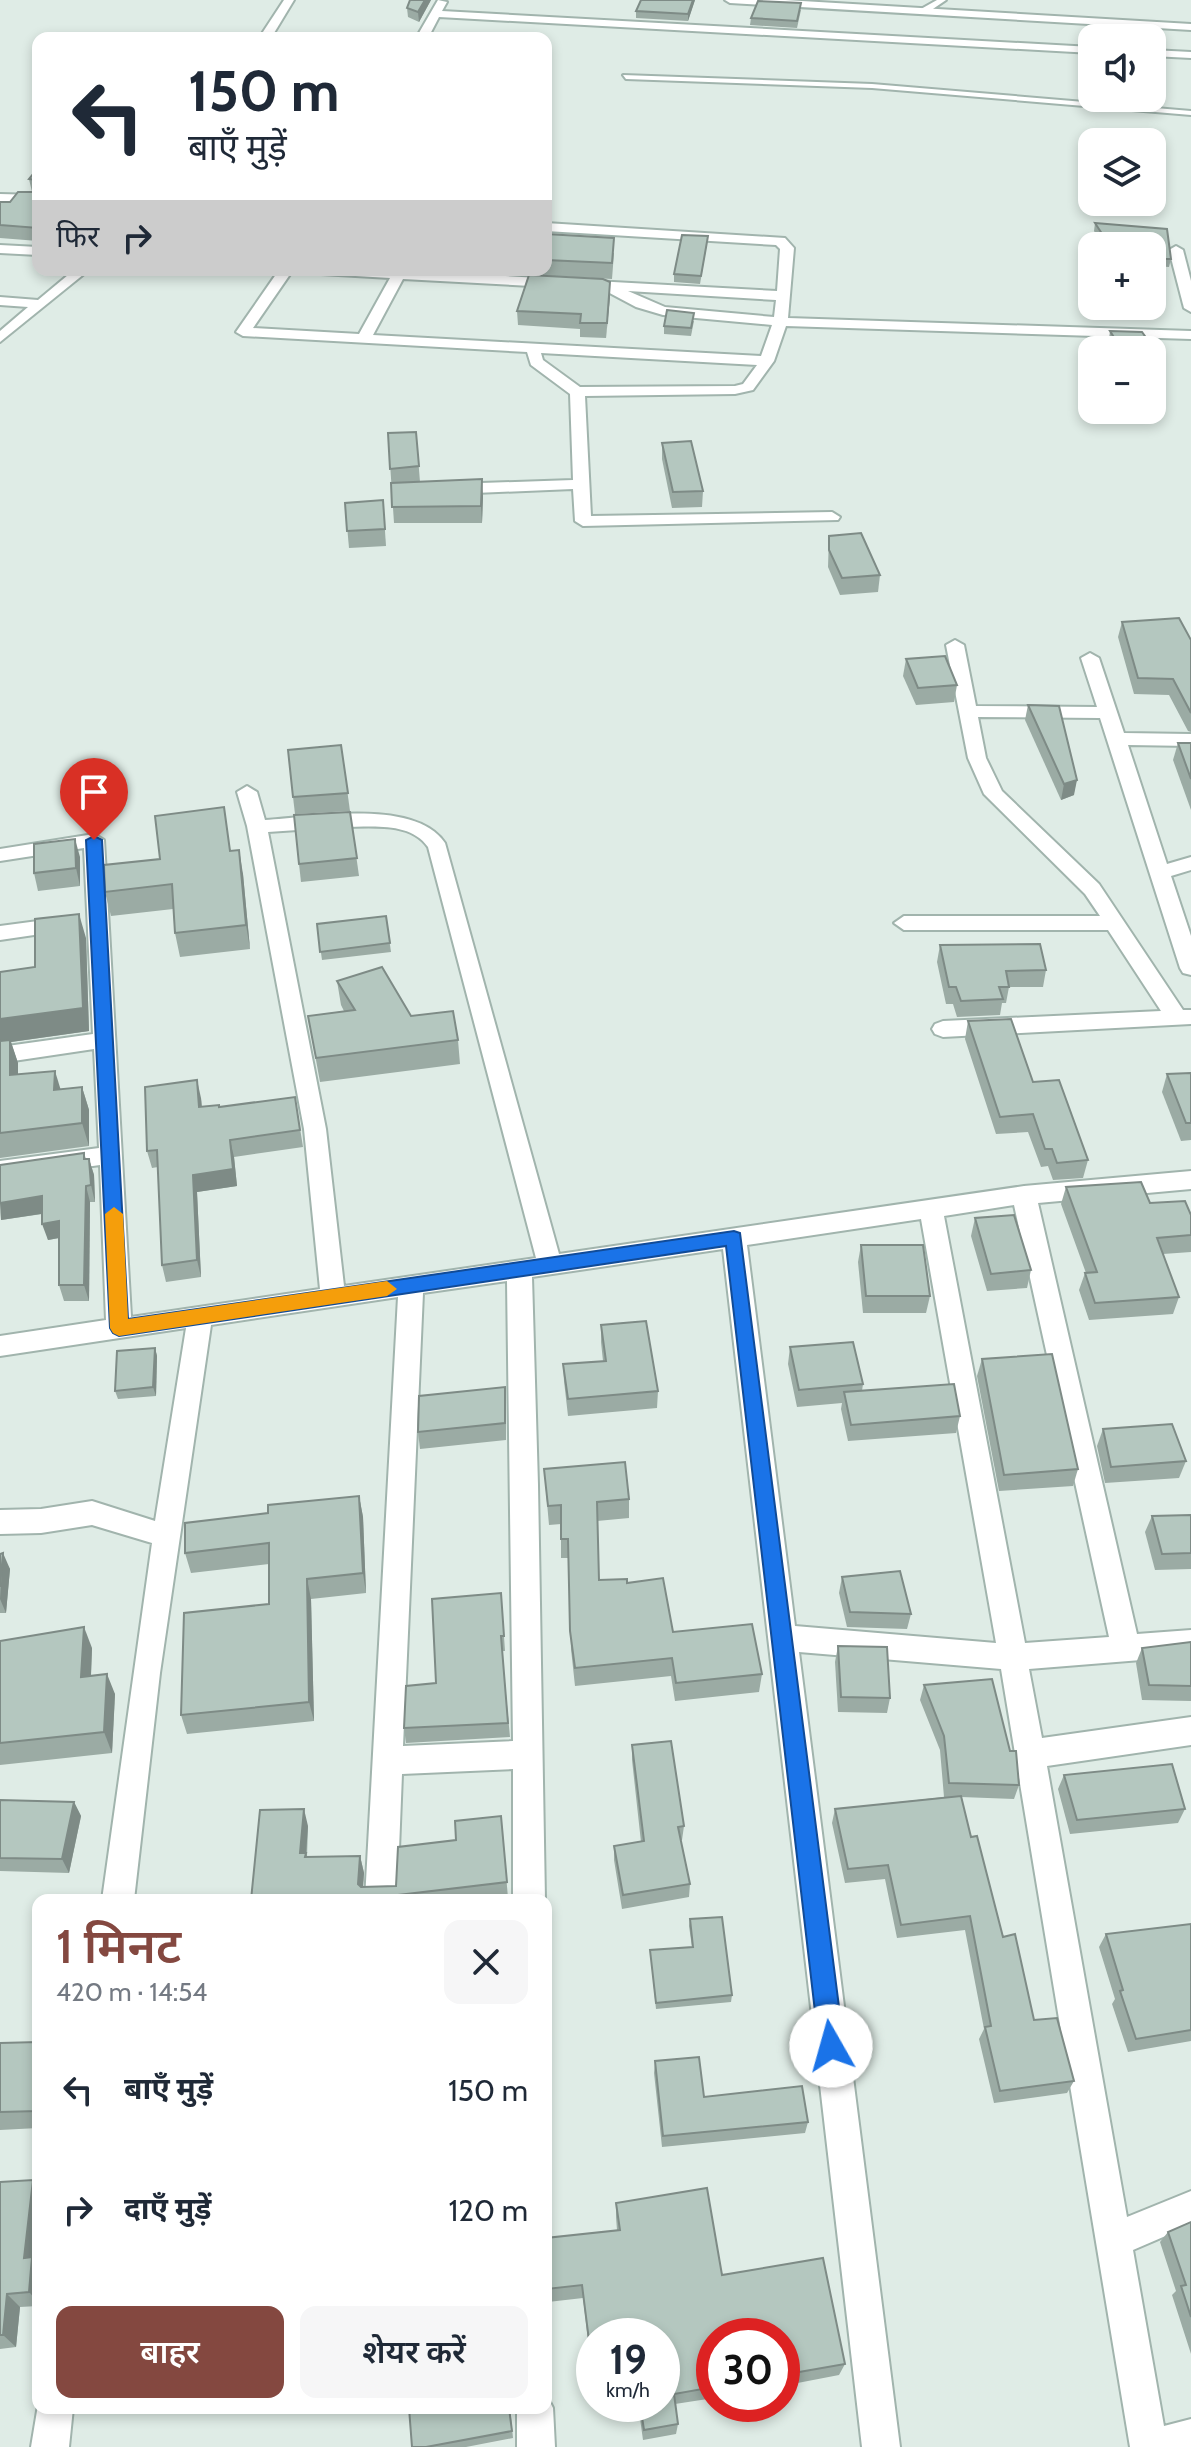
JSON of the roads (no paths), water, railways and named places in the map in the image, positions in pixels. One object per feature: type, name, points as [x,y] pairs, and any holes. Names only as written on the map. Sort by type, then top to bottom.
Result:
[{"type":"street","points":[[269,32],[289,0]]},
{"type":"street","points":[[425,32],[443,0]]},
{"type":"street","points":[[730,0],[885,4],[924,11],[1191,27]]},
{"type":"street","points":[[435,14],[1078,49]]},
{"type":"street","points":[[1166,54],[1191,55]]},
{"type":"street","points":[[0,198],[32,199]]},
{"type":"street","points":[[533,348],[536,362],[577,392],[735,390],[748,387],[767,361],[780,322],[787,248],[774,239],[552,227]]},
{"type":"street","points":[[0,249],[32,251]]},
{"type":"street","points":[[1176,250],[1191,308]]},
{"type":"street","points":[[0,338],[74,276]]},
{"type":"street","points":[[282,276],[243,332],[767,361]]},
{"type":"street","points":[[364,339],[397,276]]},
{"type":"street","points":[[416,276],[784,296]]},
{"type":"street","points":[[609,287],[641,304],[663,311],[780,322],[1191,335]]},
{"type":"street","points":[[0,301],[38,304]]},
{"type":"street","points":[[577,392],[583,521],[832,517]]},
{"type":"street","points":[[441,490],[581,484]]},
{"type":"street","points":[[955,645],[977,758],[994,794],[1092,889],[1184,1018]]},
{"type":"street","points":[[1090,658],[1191,968]]},
{"type":"street","points":[[968,711],[1108,713]]},
{"type":"street","points":[[1118,739],[1191,740]]},
{"type":"street","points":[[247,792],[257,826],[315,1129],[333,1297]]},
{"type":"street","points":[[257,826],[391,821],[423,829],[430,835],[438,847],[550,1265]]},
{"type":"street","points":[[0,855],[94,840],[119,1328]]},
{"type":"street","points":[[1161,872],[1191,863]]},
{"type":"street","points":[[0,933],[98,919]]},
{"type":"street","points":[[904,923],[1116,923]]},
{"type":"street","points":[[943,1029],[1184,1018]]},
{"type":"street","points":[[0,1055],[105,1040]]},
{"type":"street","points":[[0,1170],[111,1155]]},
{"type":"street","points":[[0,1346],[1024,1195],[1191,1180]]},
{"type":"street","points":[[1024,1195],[1126,1647]]},
{"type":"street","points":[[931,1209],[1151,2447],[1191,2438]]},
{"type":"street","points":[[734,1238],[881,2447]]},
{"type":"street","points":[[519,1269],[529,1894]]},
{"type":"street","points":[[381,1894],[411,1285]]},
{"type":"street","points":[[119,1894],[146,1673],[200,1316]]},
{"type":"street","points":[[0,1522],[41,1521],[92,1513],[167,1536]]},
{"type":"street","points":[[781,1638],[1013,1657],[1191,1643]]},
{"type":"street","points":[[1030,1754],[1191,1731]]},
{"type":"street","points":[[387,1761],[528,1754]]},
{"type":"street","points":[[1112,2241],[1191,2208]]},
{"type":"street","points":[[50,2447],[54,2414]]},
{"type":"street","points":[[535,2414],[536,2447]]},
{"type":"lane","points":[[924,11],[942,0]]},
{"type":"lane","points":[[626,77],[872,86],[1191,113]]}]
